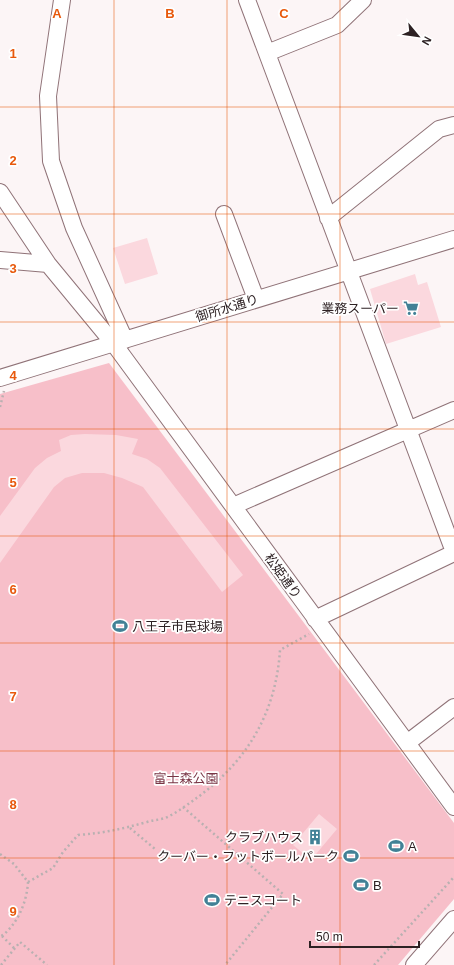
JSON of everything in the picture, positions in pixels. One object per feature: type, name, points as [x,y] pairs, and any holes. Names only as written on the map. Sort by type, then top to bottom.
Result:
[{"type":"street","points":[[62,0],[48,96],[51,161],[74,228],[119,342]]},
{"type":"street","points":[[247,0],[407,431],[454,552],[313,626]]},
{"type":"street","points":[[267,53],[337,25],[363,0]]},
{"type":"street","points":[[328,218],[439,129],[454,125]]},
{"type":"street","points":[[0,192],[48,264],[119,342]]},
{"type":"street","points":[[224,214],[256,299]]},
{"type":"street","name":"御所水通り","points":[[2,383],[119,342],[454,239]]},
{"type":"street","points":[[0,260],[48,264]]},
{"type":"street","name":"松姫通り","points":[[119,342],[233,506],[313,626],[407,743],[454,807]]},
{"type":"street","points":[[233,506],[454,410]]},
{"type":"street","points":[[407,743],[454,707]]},
{"type":"street","points":[[414,965],[454,919]]},
{"type":"path","points":[[0,407],[2,383]]},
{"type":"path","points":[[28,882],[53,868],[63,852],[78,835],[96,834],[129,828],[165,818],[214,785],[235,763],[253,739],[268,710],[279,674],[280,650],[313,626]]},
{"type":"path","points":[[183,807],[283,894],[225,965]]},
{"type":"path","points":[[129,828],[155,849]]},
{"type":"path","points":[[0,854],[14,864],[28,882],[27,892],[19,914],[1,937],[15,949]]},
{"type":"path","points":[[374,965],[454,877]]},
{"type":"path","points":[[1,965],[20,942],[47,965]]},
{"type":"green space","name":"富士森公園","points":[[109,363],[454,823],[454,899],[398,965],[0,965],[0,394]]},
{"type":"building","points":[[147,238],[158,274],[125,284],[113,248]]},
{"type":"building","points":[[415,274],[418,285],[427,282],[441,327],[386,344],[370,289]]},
{"type":"building","points":[[71,435],[116,435],[138,439],[132,454],[147,459],[160,468],[243,575],[222,592],[143,487],[122,478],[104,473],[82,473],[65,478],[54,487],[0,563],[0,516],[35,468],[47,458],[61,451],[59,440]]},
{"type":"building","name":"クラブハウス","points":[[319,814],[337,829],[311,860],[293,845]]},
{"type":"place","name":"業務スーパー","points":[[411,308]]},
{"type":"place","name":"八王子市民球場","points":[[120,626]]},
{"type":"place","name":"クラブハウス","points":[[315,837]]},
{"type":"place","name":"A","points":[[396,846]]},
{"type":"place","name":"クーバー・フットボールパーク","points":[[351,856]]},
{"type":"place","name":"B","points":[[361,885]]},
{"type":"place","name":"テニスコート","points":[[212,900]]}]
